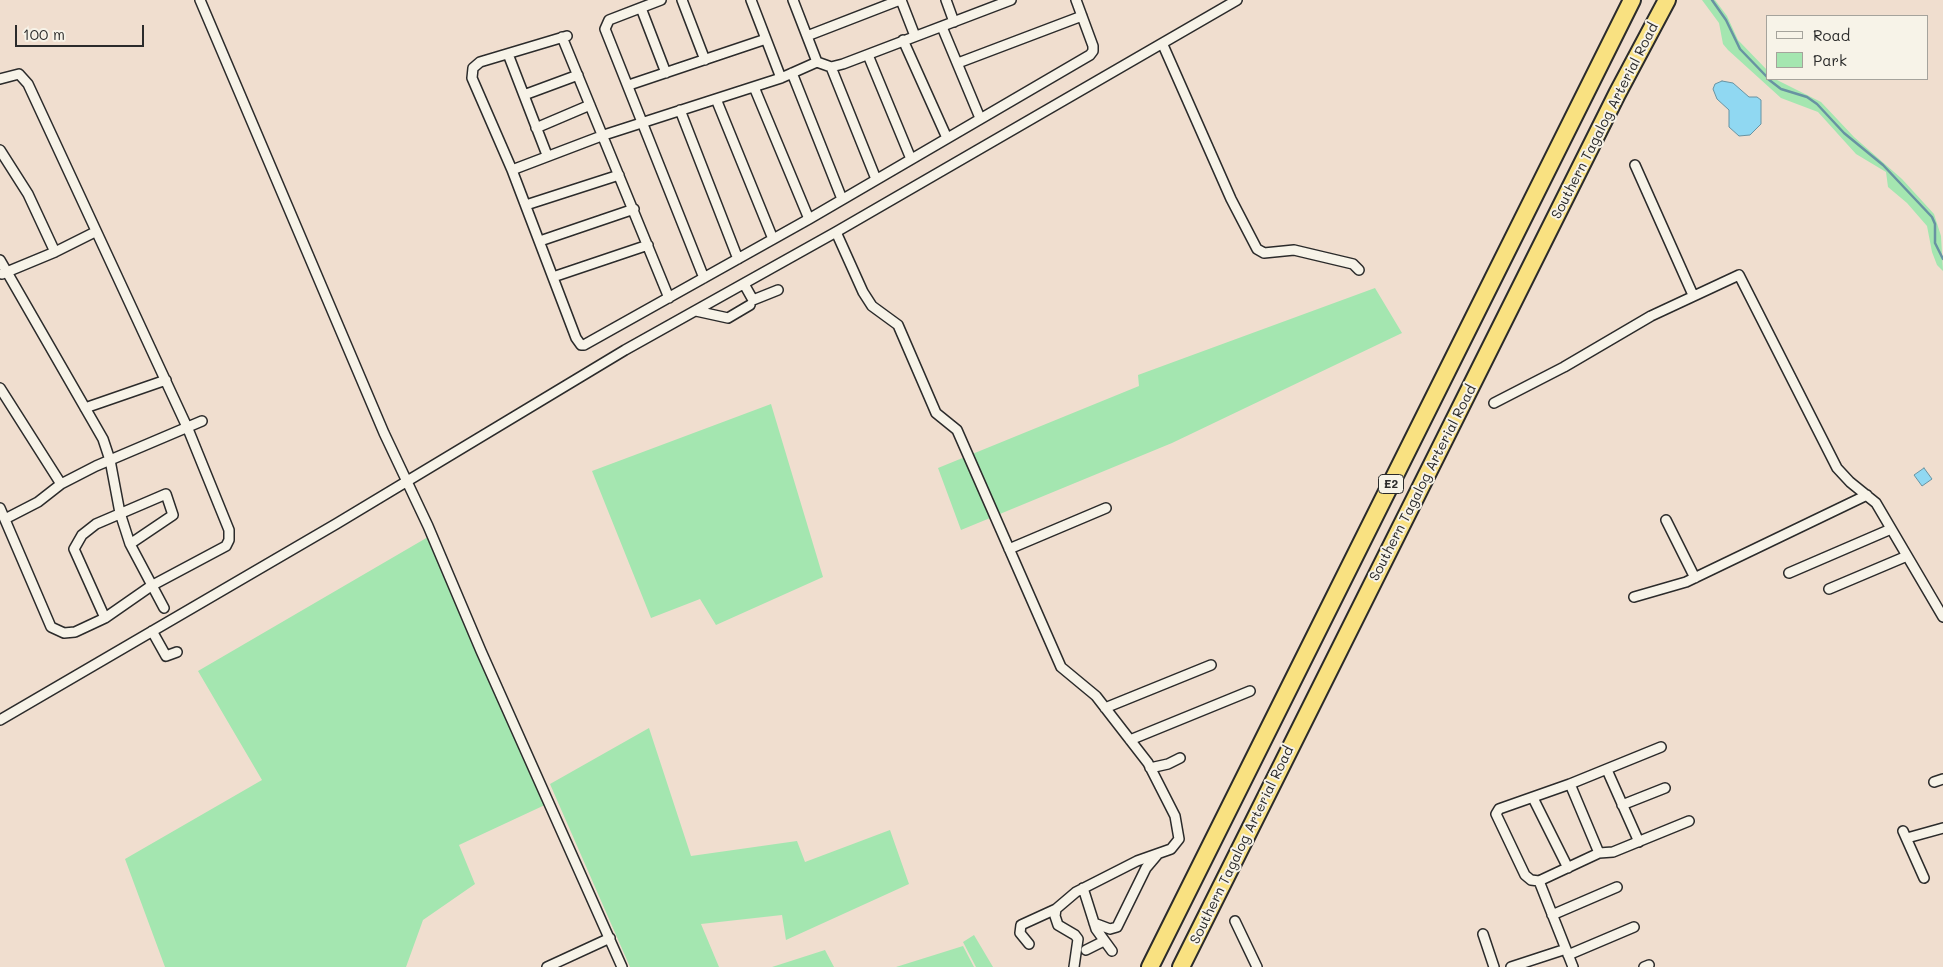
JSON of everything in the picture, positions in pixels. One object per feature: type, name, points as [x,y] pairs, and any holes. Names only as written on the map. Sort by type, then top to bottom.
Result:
[{"type":"highway","name":"Southern Tagalog Arterial Road","points":[[1150,967],[1632,0]]},
{"type":"highway","name":"Southern Tagalog Arterial Road","points":[[1181,967],[1618,94],[1666,4]]},
{"type":"street","points":[[200,0],[406,482],[428,526],[484,659],[622,967]]},
{"type":"street","points":[[661,0],[609,20],[605,29],[629,85],[642,124],[704,278]]},
{"type":"street","points":[[682,0],[705,60]]},
{"type":"street","points":[[751,0],[781,78]]},
{"type":"street","points":[[793,0],[817,62]]},
{"type":"street","points":[[807,36],[901,0],[915,36]]},
{"type":"street","points":[[946,0],[954,22]]},
{"type":"street","points":[[512,170],[547,155],[604,135],[781,78],[817,62],[831,67],[868,55],[954,22],[988,4],[1011,0]]},
{"type":"street","points":[[669,298],[578,75],[565,36],[480,62],[473,68],[472,78],[512,170],[576,338],[581,345],[590,343],[773,240],[1090,55],[1093,51],[1093,46],[1076,0]]},
{"type":"street","points":[[0,720],[406,482],[625,350],[836,232],[1237,0]]},
{"type":"street","points":[[641,8],[666,73]]},
{"type":"street","points":[[958,64],[1082,16]]},
{"type":"street","points":[[942,27],[980,118]]},
{"type":"street","points":[[629,85],[766,39]]},
{"type":"street","points":[[903,40],[947,138]]},
{"type":"street","points":[[1162,45],[1231,199],[1256,249],[1264,253],[1294,250],[1353,264],[1359,270]]},
{"type":"street","points":[[508,54],[547,155]]},
{"type":"street","points":[[868,55],[911,159]]},
{"type":"street","points":[[831,67],[876,179]]},
{"type":"street","points":[[792,72],[842,198]]},
{"type":"street","points":[[0,79],[19,74],[28,84],[188,429],[229,530],[229,540],[226,546],[151,586],[105,618],[75,632],[58,632],[51,627],[0,508]]},
{"type":"street","points":[[524,95],[578,75]]},
{"type":"street","points":[[754,87],[809,219]]},
{"type":"street","points":[[716,99],[773,240]]},
{"type":"street","points":[[536,128],[590,105]]},
{"type":"street","points":[[680,110],[738,259]]},
{"type":"street","points":[[0,150],[28,194],[54,252]]},
{"type":"street","points":[[1635,165],[1693,295]]},
{"type":"street","points":[[526,206],[619,175]]},
{"type":"street","points":[[540,241],[634,210]]},
{"type":"street","points":[[3,273],[54,252],[95,232]]},
{"type":"street","points":[[836,232],[863,292],[872,306],[898,326],[936,413],[957,430],[1061,666],[1096,696],[1130,740],[1150,768],[1175,816],[1179,834],[1171,849],[1137,862],[1083,888],[1063,901],[1056,909],[1022,925],[1020,933],[1029,944]]},
{"type":"street","points":[[553,277],[648,245]]},
{"type":"street","points":[[0,260],[3,273],[103,439],[110,460],[120,513],[130,544],[164,608]]},
{"type":"street","points":[[1494,403],[1564,367],[1634,325],[1693,295],[1739,275],[1837,468],[1850,482],[1876,503],[1943,617]]},
{"type":"street","points":[[744,284],[753,300],[778,290]]},
{"type":"street","points":[[696,310],[728,318],[750,305]]},
{"type":"street","points":[[85,408],[166,380]]},
{"type":"street","points":[[0,388],[61,484]]},
{"type":"street","points":[[5,519],[38,502],[61,484],[110,460],[188,429],[202,421]]},
{"type":"street","points":[[105,618],[74,549],[82,535],[96,524],[166,494],[173,515],[130,544]]},
{"type":"street","points":[[1634,597],[1662,591],[1695,578],[1867,495]]},
{"type":"street","points":[[1009,549],[1106,508]]},
{"type":"street","points":[[1666,520],[1695,578]]},
{"type":"street","points":[[1788,573],[1891,529]]},
{"type":"street","points":[[1829,589],[1907,556]]},
{"type":"street","points":[[152,631],[166,656],[177,652]]},
{"type":"street","points":[[1105,708],[1211,665]]},
{"type":"street","points":[[1130,740],[1250,691]]},
{"type":"street","points":[[1661,747],[1534,798],[1499,809],[1496,814],[1525,875],[1531,880],[1539,881],[1599,853],[1613,852],[1688,821]]},
{"type":"street","points":[[1150,768],[1172,763],[1180,758]]},
{"type":"street","points":[[1607,770],[1639,842]]},
{"type":"street","points":[[1570,784],[1599,853]]},
{"type":"street","points":[[1622,805],[1664,788]]},
{"type":"street","points":[[1534,798],[1568,868]]},
{"type":"street","points":[[1924,878],[1905,834],[1943,828]]},
{"type":"street","points":[[1094,924],[1110,929],[1117,927],[1146,868],[1159,853]]},
{"type":"street","points":[[1539,881],[1573,967]]},
{"type":"street","points":[[1552,915],[1617,887]]},
{"type":"street","points":[[1083,888],[1094,924],[1112,951]]},
{"type":"street","points":[[1056,909],[1055,916],[1058,925],[1075,934],[1078,938],[1074,967]]},
{"type":"street","points":[[1235,921],[1257,967]]},
{"type":"street","points":[[1511,967],[1567,952],[1634,927]]},
{"type":"street","points":[[1483,934],[1494,967]]},
{"type":"street","points":[[547,967],[610,938]]},
{"type":"street","points":[[1086,950],[1104,941]]},
{"type":"green space","points":[[1702,0],[1715,0],[1727,16],[1738,40],[1766,69],[1766,80],[1777,80],[1821,102],[1854,137],[1902,179],[1934,214],[1941,236],[1943,271],[1937,265],[1932,252],[1927,226],[1907,203],[1888,187],[1886,172],[1856,154],[1818,112],[1781,98],[1723,44],[1719,23]]},
{"type":"green space","points":[[1375,288],[1402,333],[1172,443],[961,530],[938,468],[1139,386],[1138,375]]},
{"type":"green space","points":[[771,404],[823,577],[716,625],[700,599],[651,618],[592,471]]},
{"type":"green space","points":[[428,537],[547,804],[459,845],[475,884],[423,920],[406,967],[165,967],[125,859],[262,780],[198,671]]},
{"type":"green space","points":[[649,728],[691,856],[797,841],[805,862],[890,830],[909,884],[786,940],[782,915],[701,924],[719,967],[630,967],[550,784]]},
{"type":"green space","points":[[974,935],[993,967],[976,967],[963,942]]},
{"type":"green space","points":[[963,946],[974,967],[896,967]]},
{"type":"green space","points":[[825,950],[834,967],[772,967]]},
{"type":"water","points":[[1722,81],[1733,83],[1749,97],[1757,97],[1761,100],[1761,124],[1750,135],[1739,136],[1729,127],[1729,110],[1717,99],[1713,89],[1715,84]]},
{"type":"water","points":[[1924,468],[1932,479],[1922,486],[1914,475]]},
{"type":"waterway","points":[[1712,0],[1726,20],[1740,49],[1766,76]]},
{"type":"waterway","points":[[1769,80],[1781,89],[1807,97],[1817,104],[1844,133],[1883,165],[1932,217],[1935,224],[1935,243],[1943,259]]}]
